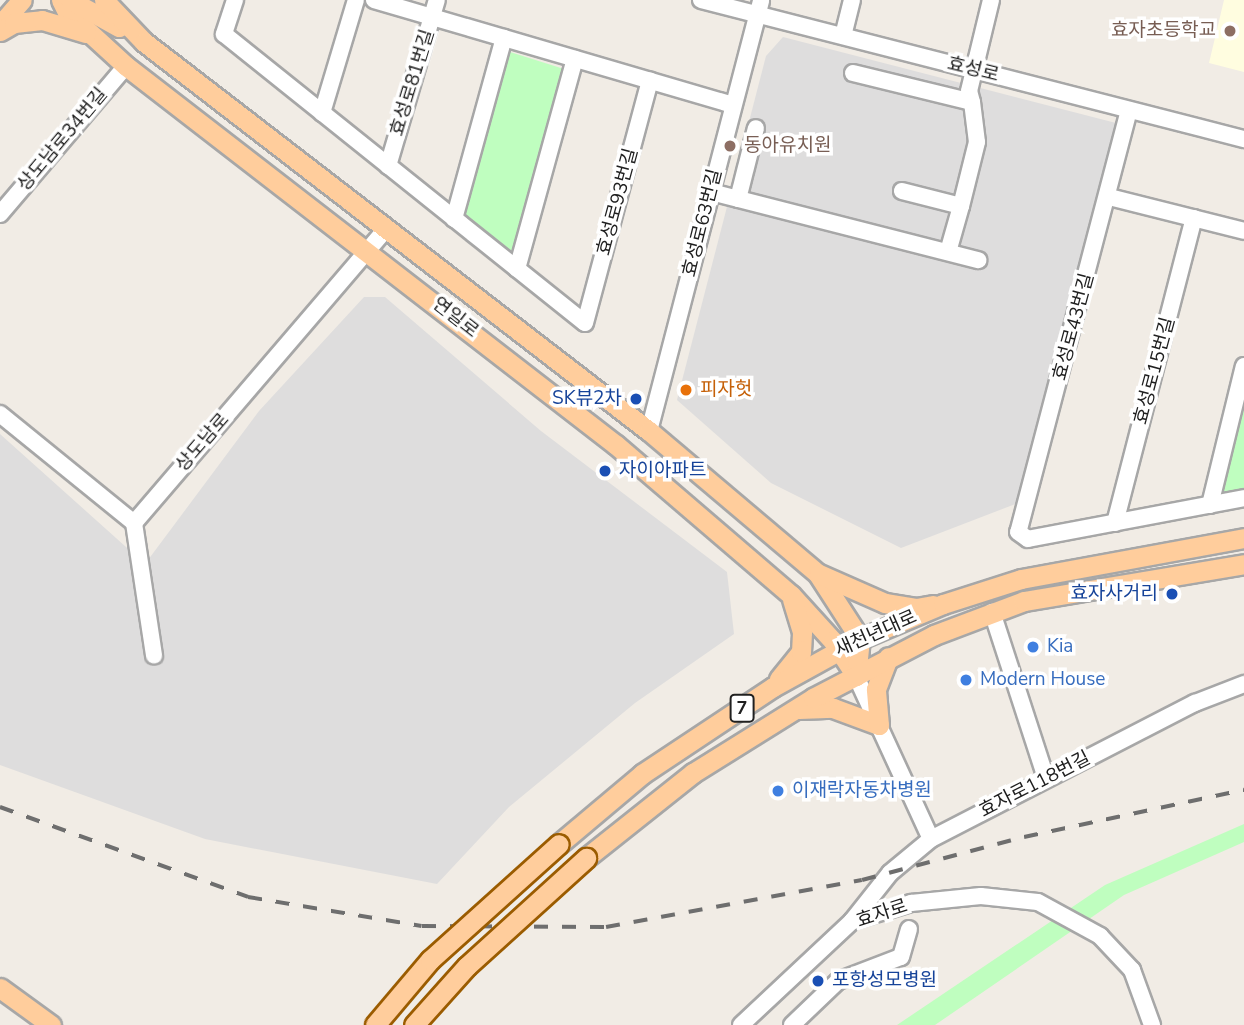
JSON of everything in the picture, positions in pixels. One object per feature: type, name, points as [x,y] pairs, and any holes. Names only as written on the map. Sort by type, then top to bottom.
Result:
[{"type":"main road","points":[[0,25],[22,0]]},
{"type":"main road","name":"연일로","points":[[61,0],[90,34],[126,66],[616,445],[790,595],[838,649],[856,676]]},
{"type":"main road","points":[[70,0],[144,42]]},
{"type":"main road","name":"연일로","points":[[104,0],[144,42],[384,230],[649,431],[818,574],[860,639]]},
{"type":"main road","points":[[0,32],[14,23],[42,20],[90,34]]},
{"type":"main road","name":"새천년대로","points":[[375,1025],[430,960],[559,844],[642,774],[773,687],[838,649],[943,604],[1021,579],[1244,538]]},
{"type":"main road","name":"새천년대로","points":[[414,1025],[467,966],[586,858],[693,773],[888,657],[1024,601],[1244,564]]},
{"type":"main road","points":[[818,574],[886,603],[916,608],[943,604]]},
{"type":"main road","points":[[773,687],[801,652],[802,632],[790,595]]},
{"type":"main road","points":[[856,676],[860,639]]},
{"type":"main road","points":[[798,709],[833,708],[878,725],[876,689],[888,657]]},
{"type":"main road","points":[[0,988],[51,1025]]},
{"type":"street","points":[[235,0],[224,34],[517,269],[575,59]]},
{"type":"street","points":[[322,113],[356,0]]},
{"type":"street","points":[[374,0],[733,105]]},
{"type":"street","name":"효성로81번길","points":[[388,166],[437,0]]},
{"type":"street","name":"효성로","points":[[701,0],[759,7],[843,36],[1244,139]]},
{"type":"street","points":[[843,36],[852,0]]},
{"type":"street","points":[[948,252],[977,142],[972,102],[973,70],[991,0]]},
{"type":"street","name":"효성로63번길","points":[[649,431],[759,7]]},
{"type":"street","points":[[454,219],[504,38]]},
{"type":"street","name":"상도남로34번길","points":[[0,214],[126,66]]},
{"type":"street","points":[[853,73],[972,102]]},
{"type":"street","name":"효성로93번길","points":[[517,269],[585,323],[650,81]]},
{"type":"street","name":"효성로43번길","points":[[1115,523],[1028,539],[1018,532],[1109,197],[1129,110]]},
{"type":"street","points":[[738,199],[756,128]]},
{"type":"street","points":[[902,191],[961,206]]},
{"type":"street","points":[[711,192],[978,260]]},
{"type":"street","points":[[1109,197],[1244,231]]},
{"type":"street","name":"효성로15번길","points":[[1115,523],[1194,218]]},
{"type":"street","name":"상도남로","points":[[134,523],[384,230]]},
{"type":"street","points":[[1210,505],[1244,366]]},
{"type":"street","points":[[0,414],[134,523],[154,654]]},
{"type":"street","points":[[1115,523],[1244,498]]},
{"type":"street","points":[[992,612],[1046,778]]},
{"type":"street","points":[[856,676],[931,839]]},
{"type":"street","name":"효자로118번길","points":[[852,922],[890,873],[931,839],[1195,703],[1244,684]]},
{"type":"street","name":"효자로","points":[[741,1025],[852,922],[911,903],[952,897],[1012,897],[1059,912],[1100,936],[1132,970],[1152,1025]]},
{"type":"street","points":[[792,1025],[838,981],[901,957],[909,929]]},
{"type":"shaded area","name":"효자초등학교","points":[[1224,0],[1244,0],[1244,72],[1209,63]]},
{"type":"shaded area","points":[[783,37],[1116,123],[1018,503],[901,548],[771,483],[677,400],[766,56]]},
{"type":"shaded area","points":[[364,297],[385,297],[541,431],[727,572],[734,634],[635,703],[509,807],[437,884],[205,839],[0,765],[0,434],[145,564],[259,411]]},
{"type":"green space","points":[[510,52],[564,69],[513,255],[464,213]]},
{"type":"green space","points":[[1244,405],[1244,490],[1222,495]]},
{"type":"green space","points":[[1244,824],[1244,842],[1124,895],[935,1025],[897,1025],[1105,885]]},
{"type":"railway","points":[[0,807],[248,897],[422,926],[606,927],[862,880],[1024,837],[1244,790]]},
{"type":"place","name":"효자초등학교","points":[[1230,31]]},
{"type":"place","name":"동아유치원","points":[[730,146]]},
{"type":"place","name":"피자헛","points":[[686,390]]},
{"type":"place","name":"SK뷰2차","points":[[636,399]]},
{"type":"place","name":"자이아파트","points":[[605,471]]},
{"type":"place","name":"효자사거리","points":[[1172,594]]},
{"type":"place","name":"Kia","points":[[1033,647]]},
{"type":"place","name":"Modern House","points":[[966,680]]},
{"type":"place","name":"이재락자동차병원","points":[[778,791]]},
{"type":"place","name":"포항성모병원","points":[[818,981]]}]
